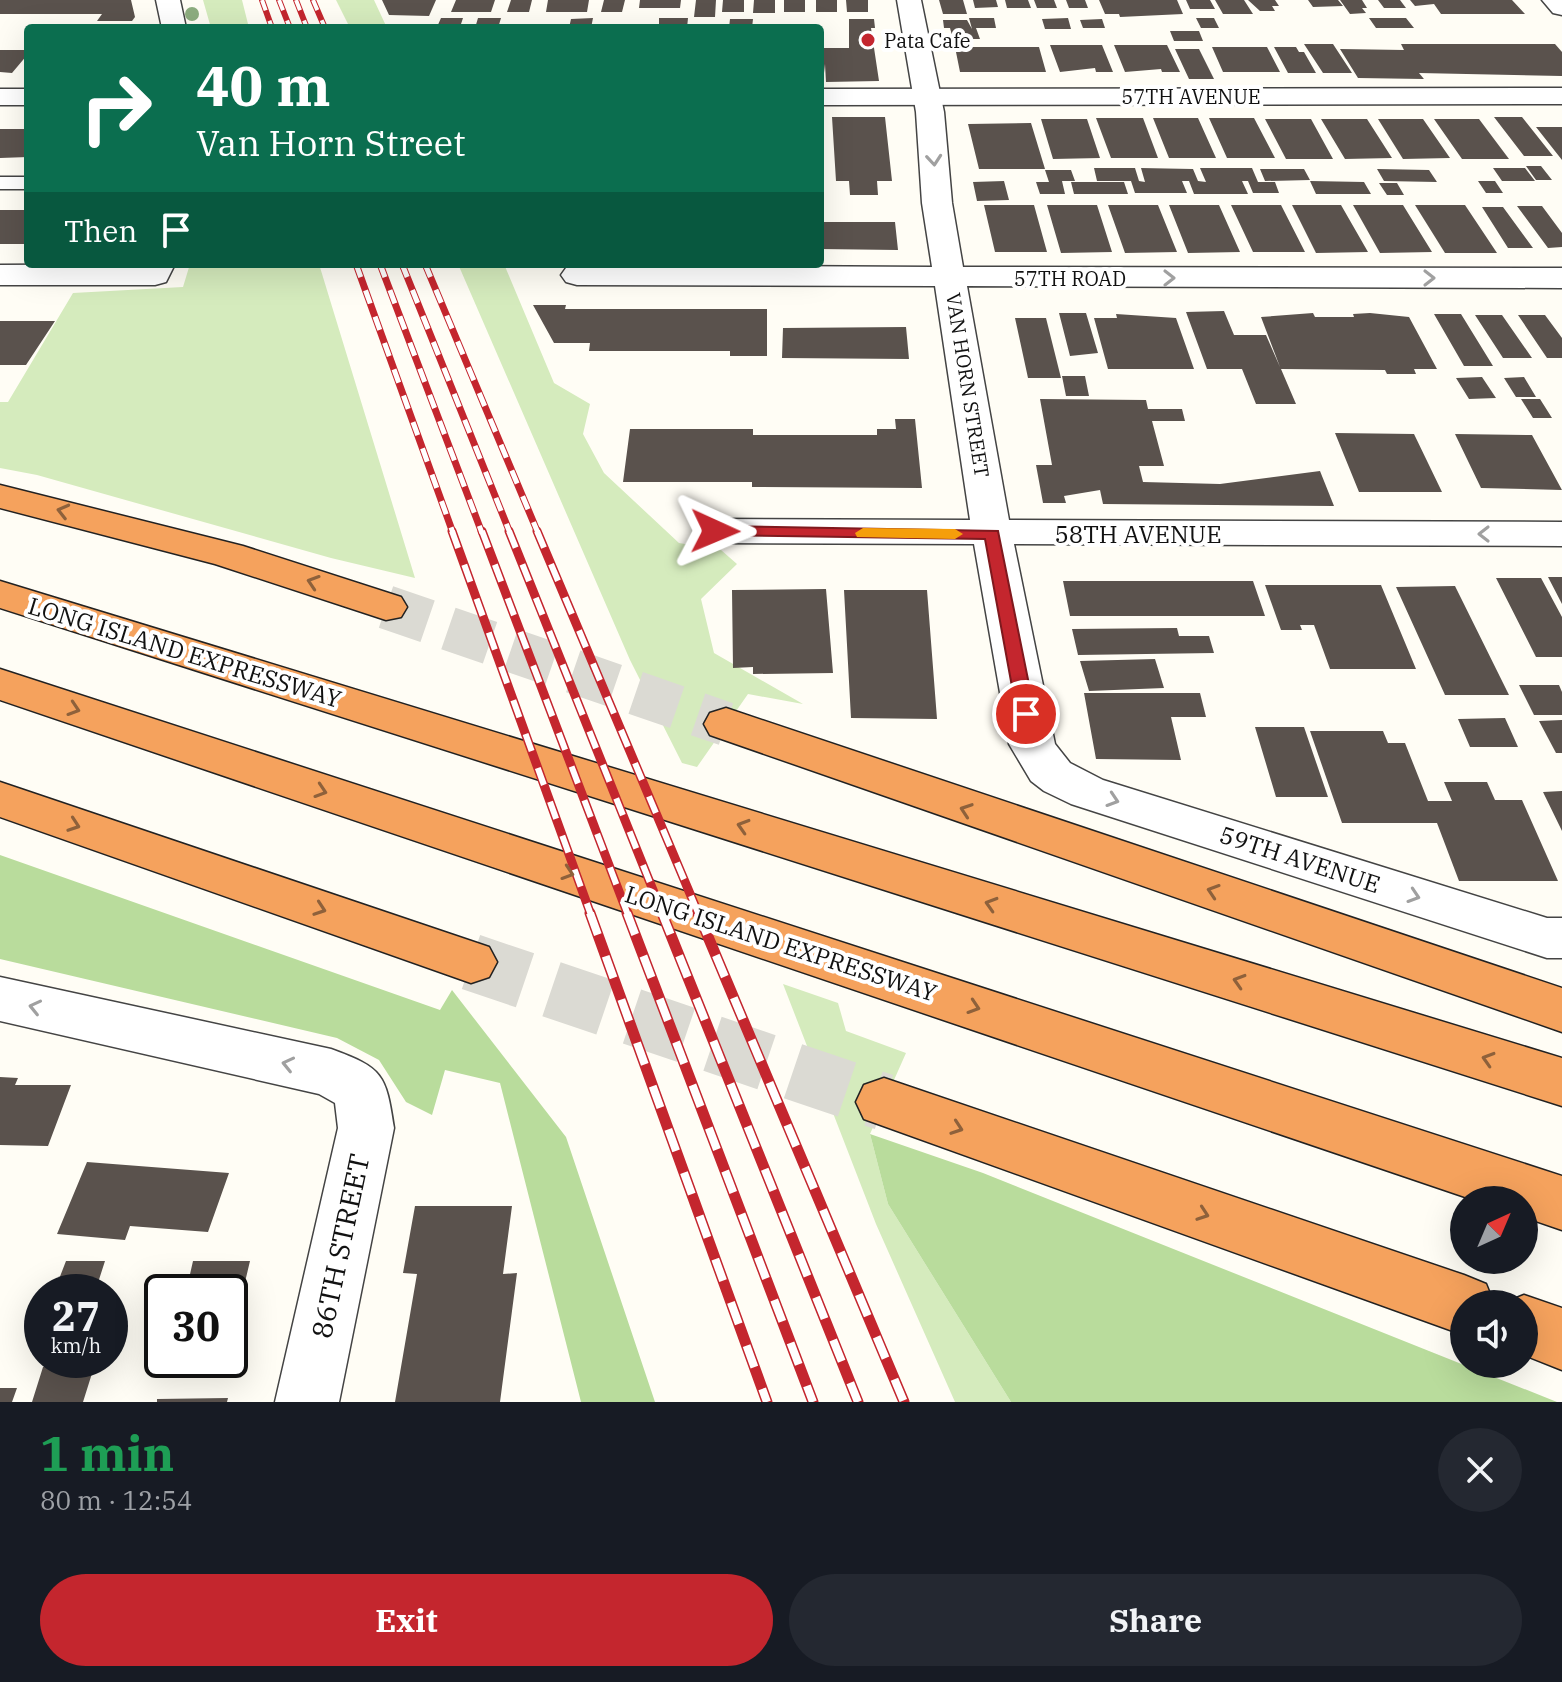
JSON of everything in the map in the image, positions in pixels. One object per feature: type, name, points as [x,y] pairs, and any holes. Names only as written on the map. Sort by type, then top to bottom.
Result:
[{"type":"highway","points":[[0,496],[229,555],[386,607]]},
{"type":"highway","name":"LONG ISLAND EXPRESSWAY","points":[[0,594],[1562,1082]]},
{"type":"highway","name":"LONG ISLAND EXPRESSWAY","points":[[0,684],[1562,1203]]},
{"type":"highway","points":[[726,724],[1028,831],[1367,940],[1562,1010]]},
{"type":"highway","points":[[0,799],[471,962]]},
{"type":"highway","points":[[1367,940],[1562,991]]},
{"type":"highway","points":[[884,1102],[1450,1300]]},
{"type":"highway","points":[[1538,1330],[1562,1339]]},
{"type":"street","points":[[168,0],[173,24]]},
{"type":"street","name":"VAN HORN STREET","points":[[909,0],[926,97],[937,203],[992,534],[1032,744],[1043,767]]},
{"type":"street","points":[[1554,0],[1562,8]]},
{"type":"street","name":"57TH AVENUE","points":[[824,97],[1562,96]]},
{"type":"street","points":[[0,97],[24,97]]},
{"type":"street","points":[[0,275],[157,269]]},
{"type":"street","name":"57TH ROAD","points":[[577,275],[1562,278]]},
{"type":"street","name":"58TH AVENUE","points":[[715,531],[1562,534]]},
{"type":"street","name":"59TH AVENUE","points":[[1043,767],[1063,782],[1087,792],[1547,938],[1562,938]]},
{"type":"street","name":"86TH STREET","points":[[0,999],[331,1073],[361,1090],[366,1128],[307,1402]]},
{"type":"lane","points":[[0,183],[24,183]]},
{"type":"green space","points":[[203,0],[242,0],[248,24],[210,24]]},
{"type":"green space","points":[[336,0],[374,0],[385,24],[348,24]]},
{"type":"green space","points":[[189,268],[320,268],[415,578],[331,558],[37,475],[0,468],[0,402],[8,402],[73,293],[183,287]]},
{"type":"green space","points":[[460,268],[506,268],[554,383],[590,404],[583,434],[604,473],[679,543],[721,550],[737,564],[701,599],[714,653],[803,704],[748,694],[697,767],[682,763],[630,660]]},
{"type":"green space","points":[[0,855],[440,1010],[452,990],[566,1137],[655,1402],[581,1402],[500,1083],[445,1070],[432,1115],[406,1102],[379,1060],[337,1038],[0,959]]},
{"type":"green space","points":[[783,984],[838,1003],[846,1031],[906,1053],[870,1134],[888,1204],[1011,1402],[955,1402],[876,1224]]},
{"type":"green space","points":[[870,1134],[983,1173],[1450,1359],[1450,1378],[1497,1378],[1557,1402],[1011,1402],[888,1204]]},
{"type":"building","points":[[0,0],[131,0],[135,17],[132,21],[97,21],[102,14],[0,14]]},
{"type":"building","points":[[382,0],[436,0],[429,16],[389,15]]},
{"type":"building","points":[[456,0],[495,0],[491,12],[451,12]]},
{"type":"building","points":[[511,0],[532,0],[529,12],[507,12]]},
{"type":"building","points":[[548,0],[589,0],[587,12],[546,12]]},
{"type":"building","points":[[604,0],[625,0],[622,12],[601,12]]},
{"type":"building","points":[[640,0],[681,0],[680,8],[639,8]]},
{"type":"building","points":[[696,0],[716,0],[715,17],[694,17]]},
{"type":"building","points":[[723,0],[744,0],[744,12],[722,12]]},
{"type":"building","points":[[754,0],[775,0],[775,13],[753,13]]},
{"type":"building","points":[[784,0],[805,0],[805,12],[784,12]]},
{"type":"building","points":[[816,0],[837,0],[837,12],[816,12]]},
{"type":"building","points":[[846,0],[868,0],[868,12],[847,12]]},
{"type":"building","points":[[939,0],[963,0],[967,14],[943,14]]},
{"type":"building","points":[[973,0],[996,0],[998,7],[975,8]]},
{"type":"building","points":[[1005,0],[1028,0],[1031,8],[1007,8]]},
{"type":"building","points":[[1034,0],[1054,0],[1057,8],[1037,8]]},
{"type":"building","points":[[1066,0],[1085,0],[1088,8],[1069,8]]},
{"type":"building","points":[[1099,0],[1177,0],[1183,14],[1120,17],[1119,14],[1105,14]]},
{"type":"building","points":[[1186,0],[1210,0],[1215,9],[1190,9]]},
{"type":"building","points":[[1215,0],[1244,0],[1253,14],[1223,14]]},
{"type":"building","points":[[1248,0],[1275,0],[1279,6],[1272,6],[1275,11],[1260,11]]},
{"type":"building","points":[[1308,0],[1338,0],[1343,6],[1313,7]]},
{"type":"building","points":[[1340,0],[1362,0],[1367,8],[1362,8],[1366,13],[1350,14]]},
{"type":"building","points":[[1378,0],[1400,0],[1406,8],[1384,8]]},
{"type":"building","points":[[1410,0],[1512,0],[1525,14],[1441,14],[1434,4],[1415,6]]},
{"type":"building","points":[[441,18],[463,18],[461,24],[438,24]]},
{"type":"building","points":[[478,18],[501,18],[499,24],[476,24]]},
{"type":"building","points":[[593,18],[592,24],[570,24],[571,19]]},
{"type":"building","points":[[659,18],[688,18],[687,24],[659,24]]},
{"type":"building","points":[[969,18],[994,18],[996,28],[976,28],[980,39],[953,39],[950,28],[944,28],[943,20],[967,20],[972,29]]},
{"type":"building","points":[[1068,18],[1071,29],[1045,29],[1042,19]]},
{"type":"building","points":[[1196,18],[1214,18],[1219,28],[1201,28]]},
{"type":"building","points":[[1369,18],[1406,18],[1414,28],[1376,28]]},
{"type":"building","points":[[730,19],[753,19],[752,24],[729,24]]},
{"type":"building","points":[[849,19],[874,19],[875,28],[871,28],[879,81],[826,82],[824,48],[849,48]]},
{"type":"building","points":[[1102,19],[1105,28],[1083,28],[1080,20]]},
{"type":"building","points":[[1170,31],[1199,31],[1203,41],[1174,41]]},
{"type":"building","points":[[1304,44],[1333,44],[1352,73],[1323,73]]},
{"type":"building","points":[[1401,44],[1555,44],[1562,52],[1562,76],[1419,73],[1424,79],[1358,78],[1340,49],[1404,50]]},
{"type":"building","points":[[1050,45],[1102,45],[1113,72],[1096,72],[1095,68],[1060,72]]},
{"type":"building","points":[[1114,45],[1167,45],[1180,72],[1162,72],[1161,69],[1125,72]]},
{"type":"building","points":[[955,47],[1039,47],[1046,72],[960,72]]},
{"type":"building","points":[[1212,47],[1267,47],[1280,72],[1223,72]]},
{"type":"building","points":[[1274,47],[1296,47],[1299,52],[1304,52],[1316,73],[1288,73]]},
{"type":"building","points":[[1175,49],[1199,49],[1214,79],[1189,79]]},
{"type":"building","points":[[0,50],[24,50],[24,59],[12,73],[0,72]]},
{"type":"building","points":[[832,117],[885,117],[892,181],[877,181],[878,195],[850,195],[849,181],[836,181]]},
{"type":"building","points":[[1494,117],[1522,117],[1553,156],[1524,156]]},
{"type":"building","points":[[1096,118],[1143,118],[1158,158],[1111,158]]},
{"type":"building","points":[[1153,118],[1198,118],[1216,158],[1169,158]]},
{"type":"building","points":[[1209,118],[1254,118],[1275,158],[1227,158]]},
{"type":"building","points":[[1041,119],[1087,119],[1100,158],[1053,159]]},
{"type":"building","points":[[1265,119],[1311,119],[1333,159],[1286,159]]},
{"type":"building","points":[[1321,119],[1367,119],[1392,158],[1345,159]]},
{"type":"building","points":[[1378,119],[1423,119],[1450,158],[1403,159]]},
{"type":"building","points":[[1434,119],[1479,119],[1509,159],[1462,159]]},
{"type":"building","points":[[1031,123],[1045,169],[979,169],[968,124]]},
{"type":"building","points":[[1536,127],[1562,127],[1562,160]]},
{"type":"building","points":[[0,129],[24,129],[24,157],[0,158]]},
{"type":"building","points":[[1526,166],[1541,166],[1552,180],[1536,180]]},
{"type":"building","points":[[1094,168],[1135,168],[1139,181],[1145,182],[1141,168],[1193,169],[1198,181],[1206,182],[1200,168],[1252,168],[1258,182],[1275,182],[1279,193],[1253,193],[1248,181],[1242,181],[1248,194],[1194,194],[1189,181],[1182,181],[1187,193],[1135,193],[1131,181],[1097,181]]},
{"type":"building","points":[[1493,168],[1525,168],[1535,181],[1502,181]]},
{"type":"building","points":[[1260,169],[1304,169],[1310,180],[1265,181]]},
{"type":"building","points":[[1377,169],[1429,170],[1437,182],[1384,181]]},
{"type":"building","points":[[1045,170],[1071,170],[1075,181],[1062,181],[1065,194],[1040,194],[1036,182],[1049,182]]},
{"type":"building","points":[[1004,181],[1009,200],[977,201],[973,182]]},
{"type":"building","points":[[1310,181],[1364,182],[1371,194],[1316,194]]},
{"type":"building","points":[[1478,181],[1495,181],[1503,193],[1486,193]]},
{"type":"building","points":[[1071,182],[1124,182],[1128,194],[1074,194]]},
{"type":"building","points":[[1379,183],[1397,183],[1404,195],[1387,195]]},
{"type":"building","points":[[984,205],[1034,205],[1047,252],[995,252]]},
{"type":"building","points":[[1047,205],[1097,205],[1112,252],[1061,253]]},
{"type":"building","points":[[1108,205],[1158,205],[1177,252],[1125,253]]},
{"type":"building","points":[[1169,205],[1219,205],[1240,252],[1188,253]]},
{"type":"building","points":[[1231,205],[1281,205],[1305,252],[1253,252]]},
{"type":"building","points":[[1292,205],[1341,205],[1368,252],[1316,253]]},
{"type":"building","points":[[1353,205],[1403,205],[1432,252],[1380,253]]},
{"type":"building","points":[[1415,205],[1465,205],[1497,253],[1445,253]]},
{"type":"building","points":[[1517,206],[1542,206],[1562,233],[1562,247],[1548,248]]},
{"type":"building","points":[[1482,207],[1503,207],[1533,248],[1508,248]]},
{"type":"building","points":[[0,210],[24,210],[24,244],[0,244]]},
{"type":"building","points":[[824,222],[895,222],[898,250],[824,249]]},
{"type":"building","points":[[533,305],[566,305],[565,309],[767,309],[767,356],[730,356],[730,351],[589,351],[590,343],[554,343]]},
{"type":"building","points":[[1224,311],[1234,335],[1266,335],[1280,367],[1261,317],[1313,313],[1315,317],[1354,317],[1353,314],[1370,313],[1409,317],[1437,369],[1414,369],[1416,374],[1387,374],[1385,370],[1281,369],[1296,404],[1256,404],[1242,369],[1207,369],[1186,312]]},
{"type":"building","points":[[1059,313],[1086,313],[1098,353],[1070,356]]},
{"type":"building","points":[[1116,314],[1176,318],[1194,369],[1108,369],[1094,318],[1117,318]]},
{"type":"building","points":[[1434,314],[1461,314],[1493,366],[1464,366]]},
{"type":"building","points":[[1475,315],[1502,315],[1532,358],[1503,358]]},
{"type":"building","points":[[1518,315],[1545,315],[1562,338],[1562,358],[1547,358]]},
{"type":"building","points":[[1015,318],[1046,318],[1061,378],[1028,378]]},
{"type":"building","points":[[0,321],[55,321],[26,365],[0,365]]},
{"type":"building","points":[[906,327],[909,359],[782,358],[783,328]]},
{"type":"building","points":[[1062,376],[1085,376],[1089,396],[1066,396]]},
{"type":"building","points":[[1482,377],[1496,398],[1469,399],[1456,378]]},
{"type":"building","points":[[1524,377],[1536,397],[1516,397],[1504,378]]},
{"type":"building","points":[[1040,399],[1146,400],[1148,409],[1182,409],[1185,421],[1152,421],[1164,466],[1139,466],[1143,482],[1220,484],[1320,471],[1334,506],[1103,504],[1100,490],[1064,496],[1066,503],[1043,503],[1036,465],[1052,465]]},
{"type":"building","points":[[1521,399],[1540,399],[1552,418],[1533,418]]},
{"type":"building","points":[[895,419],[915,419],[922,488],[752,487],[752,482],[623,482],[630,429],[753,429],[753,435],[877,435],[877,429],[896,429]]},
{"type":"building","points":[[1335,433],[1414,434],[1442,492],[1359,492]]},
{"type":"building","points":[[1455,434],[1532,435],[1562,490],[1481,488]]},
{"type":"building","points":[[1548,577],[1562,577],[1562,604]]},
{"type":"building","points":[[1496,578],[1541,578],[1562,617],[1562,657],[1536,657]]},
{"type":"building","points":[[1063,581],[1253,581],[1265,616],[1070,616]]},
{"type":"building","points":[[1265,585],[1381,585],[1416,669],[1330,669],[1314,625],[1300,625],[1302,630],[1281,630]]},
{"type":"building","points":[[1455,586],[1509,695],[1445,695],[1396,587]]},
{"type":"building","points":[[826,589],[833,673],[753,674],[753,667],[733,668],[732,590]]},
{"type":"building","points":[[844,590],[927,590],[937,719],[851,718]]},
{"type":"building","points":[[1177,628],[1179,636],[1209,636],[1214,653],[1078,655],[1072,629]]},
{"type":"building","points":[[1155,659],[1164,688],[1089,691],[1080,661]]},
{"type":"building","points":[[1519,685],[1559,685],[1562,715],[1534,715]]},
{"type":"building","points":[[1084,693],[1200,693],[1206,717],[1171,717],[1181,760],[1096,759]]},
{"type":"building","points":[[1505,718],[1518,747],[1470,747],[1458,719]]},
{"type":"building","points":[[1562,720],[1562,753],[1556,753],[1539,721]]},
{"type":"building","points":[[1255,727],[1304,727],[1328,797],[1276,797]]},
{"type":"building","points":[[1310,731],[1383,731],[1388,743],[1405,743],[1428,801],[1452,801],[1444,782],[1487,782],[1495,800],[1522,800],[1558,881],[1459,881],[1437,823],[1342,823]]},
{"type":"building","points":[[1562,791],[1562,831],[1543,792]]},
{"type":"building","points":[[0,1077],[18,1078],[15,1085],[71,1085],[48,1146],[0,1145]]},
{"type":"building","points":[[87,1162],[229,1173],[208,1232],[130,1226],[125,1240],[57,1234]]},
{"type":"building","points":[[415,1206],[512,1206],[503,1274],[517,1273],[500,1402],[395,1402],[417,1274],[403,1273]]},
{"type":"building","points":[[66,1261],[105,1261],[101,1274],[61,1274]]},
{"type":"building","points":[[193,1261],[250,1261],[247,1274],[190,1274]]},
{"type":"building","points":[[40,1378],[91,1378],[83,1402],[32,1402]]},
{"type":"building","points":[[0,1388],[17,1388],[12,1402],[0,1402]]},
{"type":"building","points":[[228,1398],[227,1402],[157,1402],[157,1399]]},
{"type":"tunnel","points":[[386,607],[726,724]]},
{"type":"tunnel","points":[[471,962],[884,1102]]},
{"type":"railway","points":[[262,0],[271,24]]},
{"type":"railway","points":[[279,0],[288,24]]},
{"type":"railway","points":[[296,0],[305,24]]},
{"type":"railway","points":[[313,0],[323,24]]},
{"type":"railway","points":[[357,268],[453,533]]},
{"type":"railway","points":[[382,268],[482,533]]},
{"type":"railway","points":[[404,268],[510,533]]},
{"type":"railway","points":[[427,268],[538,533]]},
{"type":"railway","points":[[452,531],[591,915]]},
{"type":"railway","points":[[482,531],[628,915]]},
{"type":"railway","points":[[509,531],[663,915]]},
{"type":"railway","points":[[537,531],[699,915]]},
{"type":"railway","points":[[590,913],[767,1402]]},
{"type":"railway","points":[[627,913],[813,1402]]},
{"type":"railway","points":[[662,913],[858,1402]]},
{"type":"railway","points":[[698,913],[904,1402]]},
{"type":"slow traffic","points":[[863,533],[955,534]]},
{"type":"place","name":"Pata Cafe","points":[[868,40]]},
{"type":"route","points":[[715,531],[992,534],[1026,714]]}]
